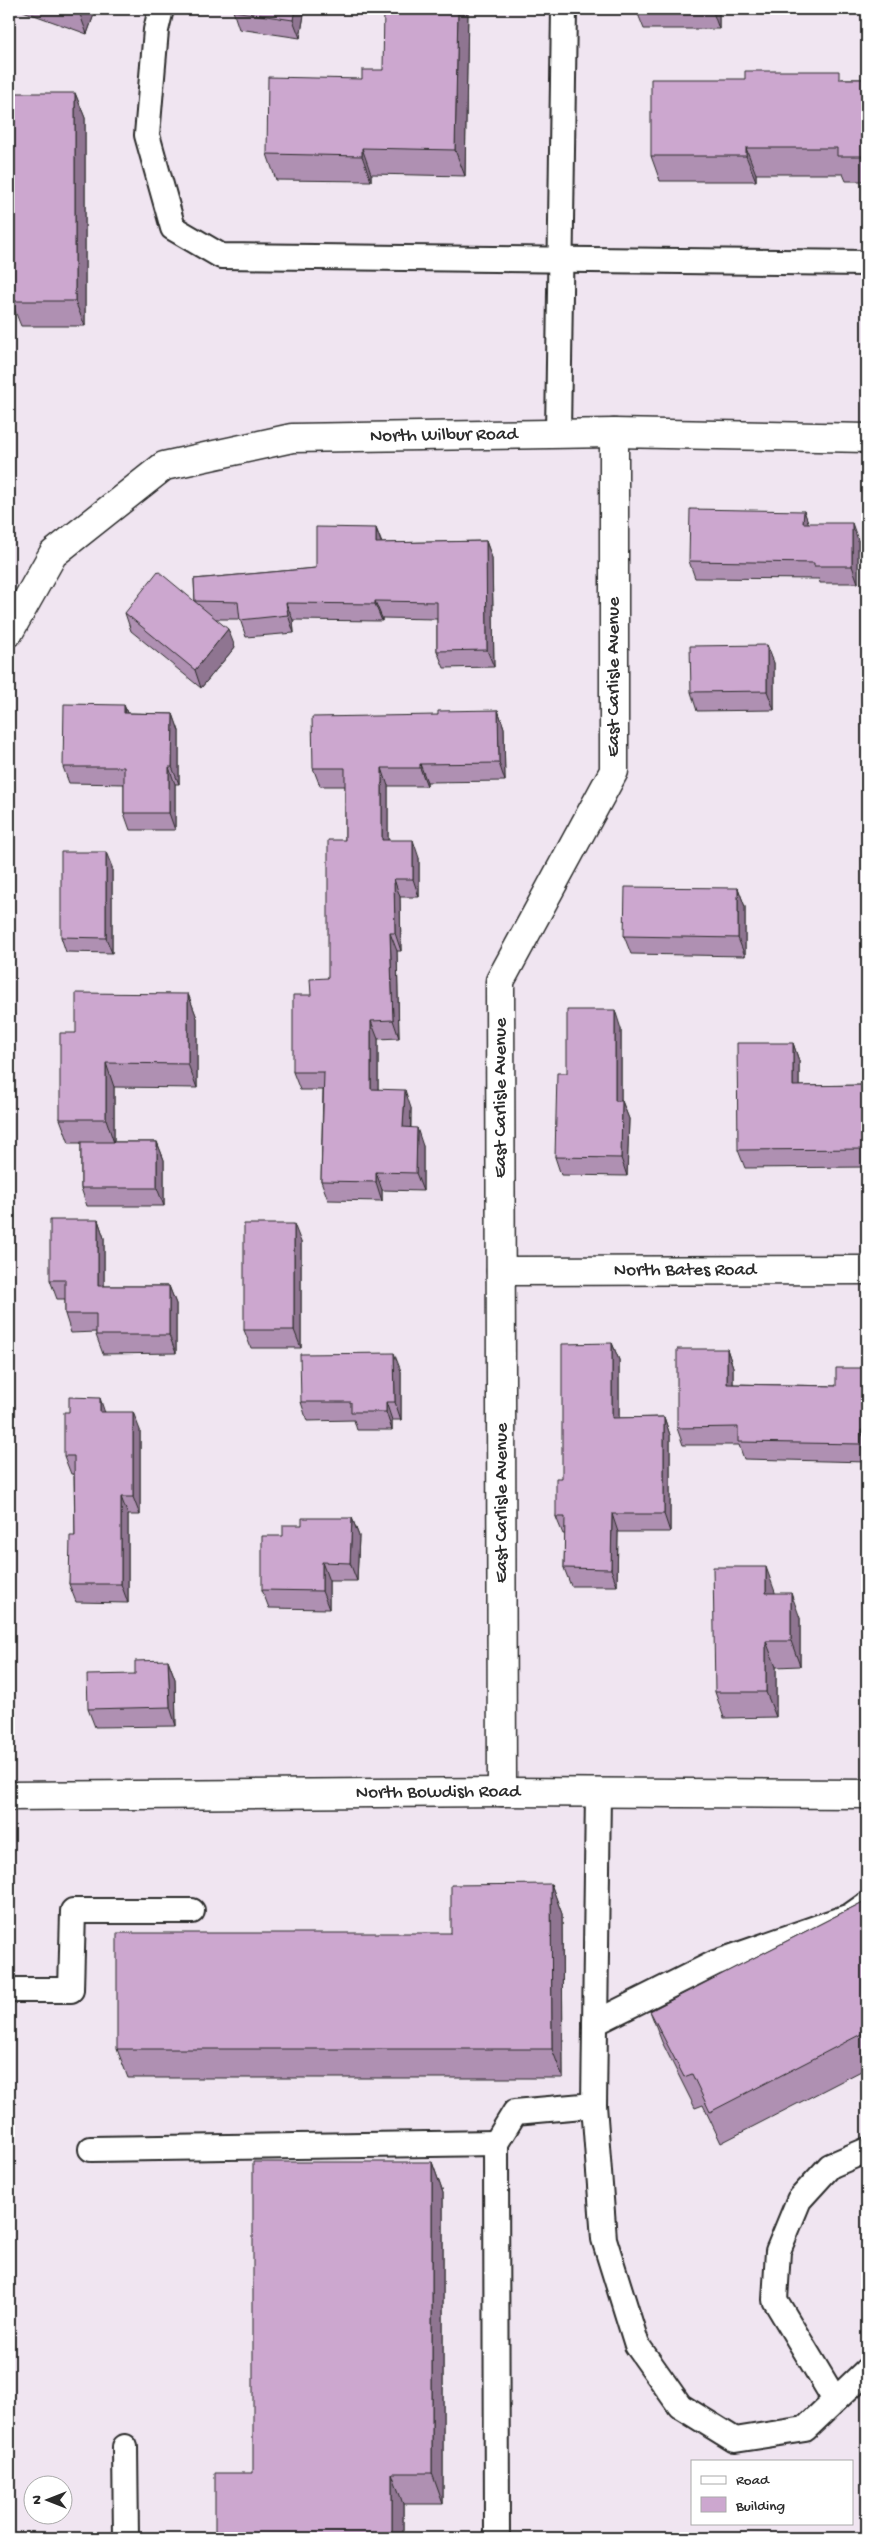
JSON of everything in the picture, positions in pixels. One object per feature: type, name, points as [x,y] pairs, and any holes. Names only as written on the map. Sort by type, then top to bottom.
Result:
[{"type":"street","name":"North Wilbur Road","points":[[9,632],[53,554],[164,466],[292,438],[614,433],[867,438]]},
{"type":"street","name":"East Carlisle Avenue","points":[[502,1792],[500,981],[614,771],[614,433]]},
{"type":"street","name":"North Bates Road","points":[[501,1271],[867,1270]]},
{"type":"street","name":"North Bowdish Road","points":[[9,1796],[502,1792],[867,1794]]},
{"type":"lane","points":[[161,9],[156,30],[147,135],[173,228],[221,256],[867,263]]},
{"type":"lane","points":[[558,434],[564,9]]},
{"type":"lane","points":[[598,1792],[594,2105],[604,2239],[637,2345],[680,2406],[735,2440],[805,2429],[867,2370]]},
{"type":"lane","points":[[595,2023],[715,1964],[850,1916],[867,1904]]},
{"type":"lane","points":[[9,1990],[71,1990],[73,1911],[192,1912]]},
{"type":"lane","points":[[497,2538],[496,2144],[515,2112],[594,2105]]},
{"type":"lane","points":[[91,2149],[496,2144]]},
{"type":"lane","points":[[835,2400],[775,2300],[778,2251],[799,2200],[830,2166],[867,2150]]},
{"type":"lane","points":[[124,2448],[126,2538]]},
{"type":"building","points":[[233,9],[295,9],[293,20],[233,11]]},
{"type":"building","points":[[384,9],[458,9],[455,150],[362,148],[362,156],[267,154],[268,77],[362,79],[362,70],[383,70]]},
{"type":"building","points":[[745,71],[839,71],[839,79],[867,79],[867,156],[837,156],[837,148],[746,148],[746,156],[651,156],[651,79],[745,79]]},
{"type":"building","points":[[11,93],[75,93],[75,301],[11,301]]},
{"type":"building","points":[[690,509],[804,511],[803,523],[852,523],[852,566],[814,566],[814,563],[689,561]]},
{"type":"building","points":[[316,527],[376,528],[376,543],[486,541],[487,650],[437,651],[437,602],[375,601],[375,604],[286,603],[288,615],[240,620],[238,602],[195,601],[194,579],[316,568]]},
{"type":"building","points":[[867,537],[867,599],[866,599]]},
{"type":"building","points":[[158,571],[228,629],[195,670],[125,613]]},
{"type":"building","points":[[767,645],[767,691],[691,692],[690,646]]},
{"type":"building","points":[[64,704],[124,705],[124,713],[173,714],[172,767],[169,767],[169,813],[124,813],[124,767],[63,767]]},
{"type":"building","points":[[498,710],[499,763],[420,764],[420,768],[382,768],[382,840],[413,840],[413,879],[394,879],[395,933],[390,933],[393,1020],[371,1021],[371,1089],[405,1090],[403,1127],[417,1128],[416,1173],[376,1172],[376,1182],[321,1181],[324,1072],[293,1072],[293,995],[311,995],[310,979],[328,978],[328,840],[345,840],[345,768],[313,768],[312,717],[438,715],[438,711]]},
{"type":"building","points":[[61,852],[106,852],[106,938],[61,937]]},
{"type":"building","points":[[625,887],[738,888],[738,938],[624,936]]},
{"type":"building","points":[[76,993],[188,994],[188,1064],[106,1063],[106,1119],[60,1119],[60,1033],[76,1033]]},
{"type":"building","points":[[567,1010],[615,1010],[615,1101],[622,1101],[621,1158],[555,1157],[557,1073],[567,1073]]},
{"type":"building","points":[[737,1043],[793,1043],[793,1086],[867,1085],[867,1149],[738,1150]]},
{"type":"building","points":[[81,1142],[157,1142],[157,1188],[81,1188]]},
{"type":"building","points":[[50,1220],[98,1220],[98,1286],[169,1286],[169,1335],[96,1335],[96,1314],[65,1314],[65,1280],[50,1280]]},
{"type":"building","points":[[244,1224],[294,1224],[294,1330],[244,1330]]},
{"type":"building","points":[[612,1343],[612,1418],[664,1417],[664,1514],[612,1514],[611,1569],[564,1568],[565,1517],[556,1517],[556,1478],[562,1478],[562,1344]]},
{"type":"building","points":[[677,1349],[727,1349],[727,1384],[836,1386],[836,1368],[867,1368],[867,1430],[861,1430],[861,1444],[738,1442],[738,1427],[677,1428]]},
{"type":"building","points":[[394,1353],[395,1402],[386,1402],[386,1412],[351,1412],[351,1402],[301,1402],[300,1354]]},
{"type":"building","points":[[69,1397],[100,1398],[100,1412],[133,1412],[133,1497],[121,1497],[121,1584],[69,1584],[70,1536],[75,1536],[74,1456],[64,1456],[64,1412],[69,1412]]},
{"type":"building","points":[[302,1518],[352,1518],[350,1563],[322,1562],[322,1591],[262,1590],[262,1536],[283,1536],[283,1525],[302,1525]]},
{"type":"building","points":[[713,1567],[766,1567],[766,1593],[791,1593],[791,1641],[766,1641],[766,1692],[715,1692]]},
{"type":"building","points":[[168,1660],[170,1707],[88,1709],[87,1675],[135,1674],[135,1661]]},
{"type":"building","points":[[551,1884],[552,2049],[117,2049],[117,1933],[451,1933],[451,1885]]},
{"type":"building","points":[[867,1900],[867,2031],[710,2112],[692,2074],[684,2077],[650,2011]]},
{"type":"building","points":[[253,2162],[432,2162],[432,2473],[392,2473],[392,2538],[215,2538],[215,2473],[253,2473]]},
{"type":"building","points":[[867,2528],[867,2538],[853,2538]]}]
